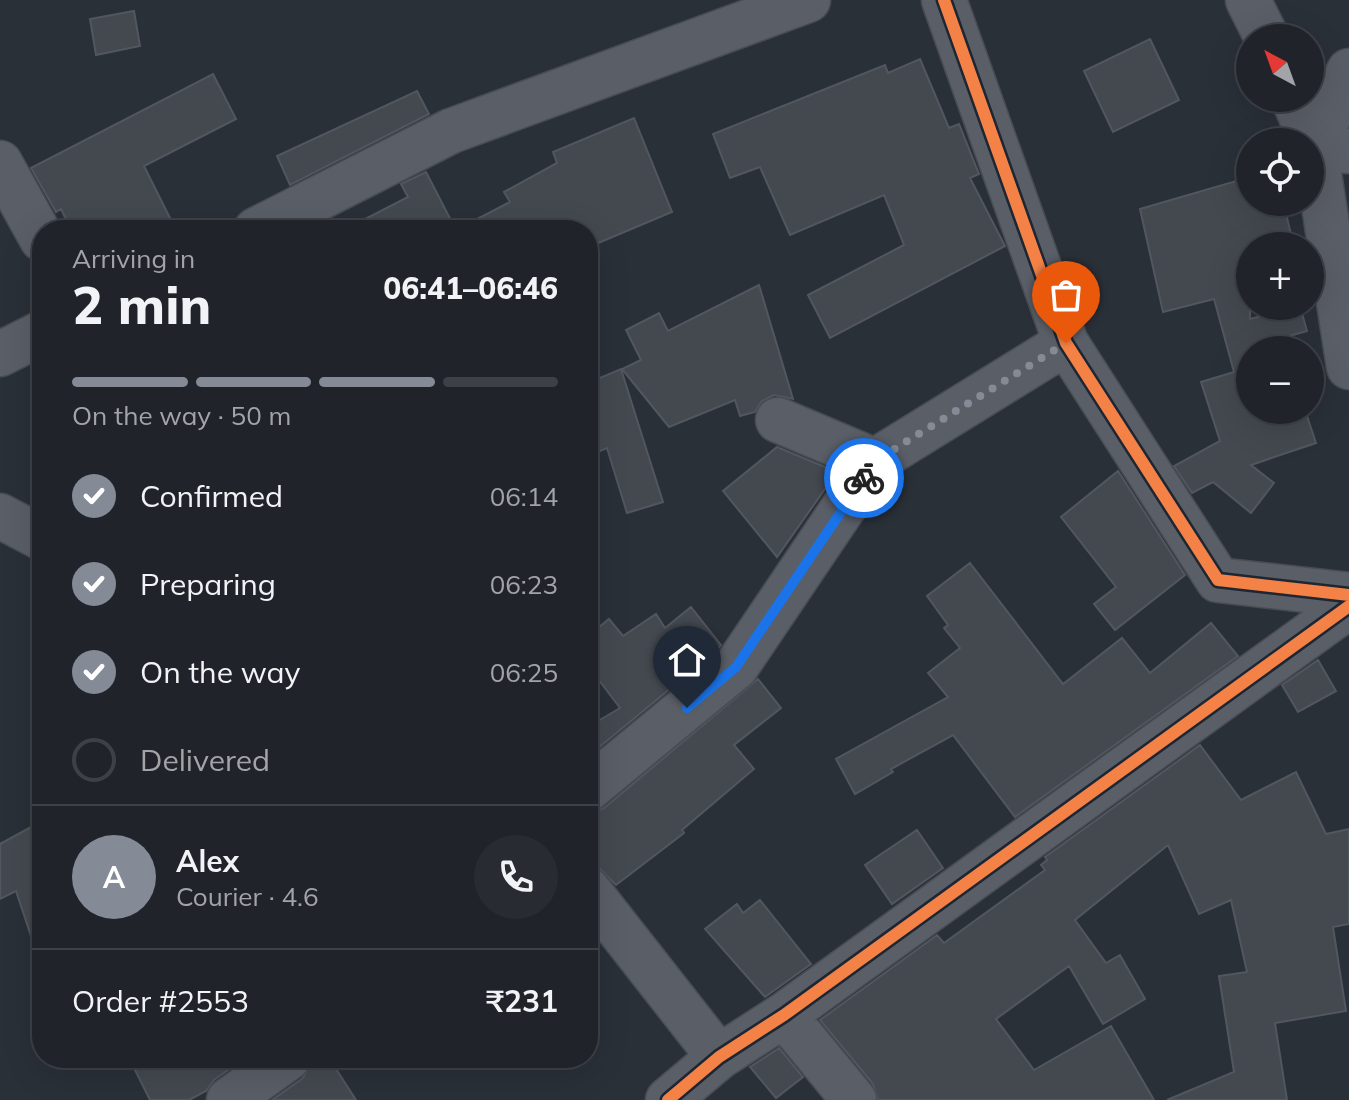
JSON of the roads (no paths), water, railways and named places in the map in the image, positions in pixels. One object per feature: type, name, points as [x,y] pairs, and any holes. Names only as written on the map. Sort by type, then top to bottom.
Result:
[{"type":"street","points":[[276,220],[451,131],[808,0]]},
{"type":"street","points":[[944,0],[1066,343],[1218,580],[1349,595]]},
{"type":"street","points":[[1248,0],[1260,24]]},
{"type":"street","points":[[1349,71],[1332,150],[1349,367]]},
{"type":"street","points":[[1304,112],[1332,150]]},
{"type":"street","points":[[0,163],[32,221]]},
{"type":"street","points":[[0,354],[32,338]]},
{"type":"street","points":[[598,781],[736,667],[875,461],[1066,343]]},
{"type":"street","points":[[778,420],[875,461]]},
{"type":"street","points":[[0,516],[32,533]]},
{"type":"street","points":[[668,1100],[719,1057],[784,1015],[1349,606]]},
{"type":"street","points":[[598,903],[719,1057]]},
{"type":"street","points":[[784,1015],[854,1100]]},
{"type":"street","points":[[229,1100],[274,1068]]}]
